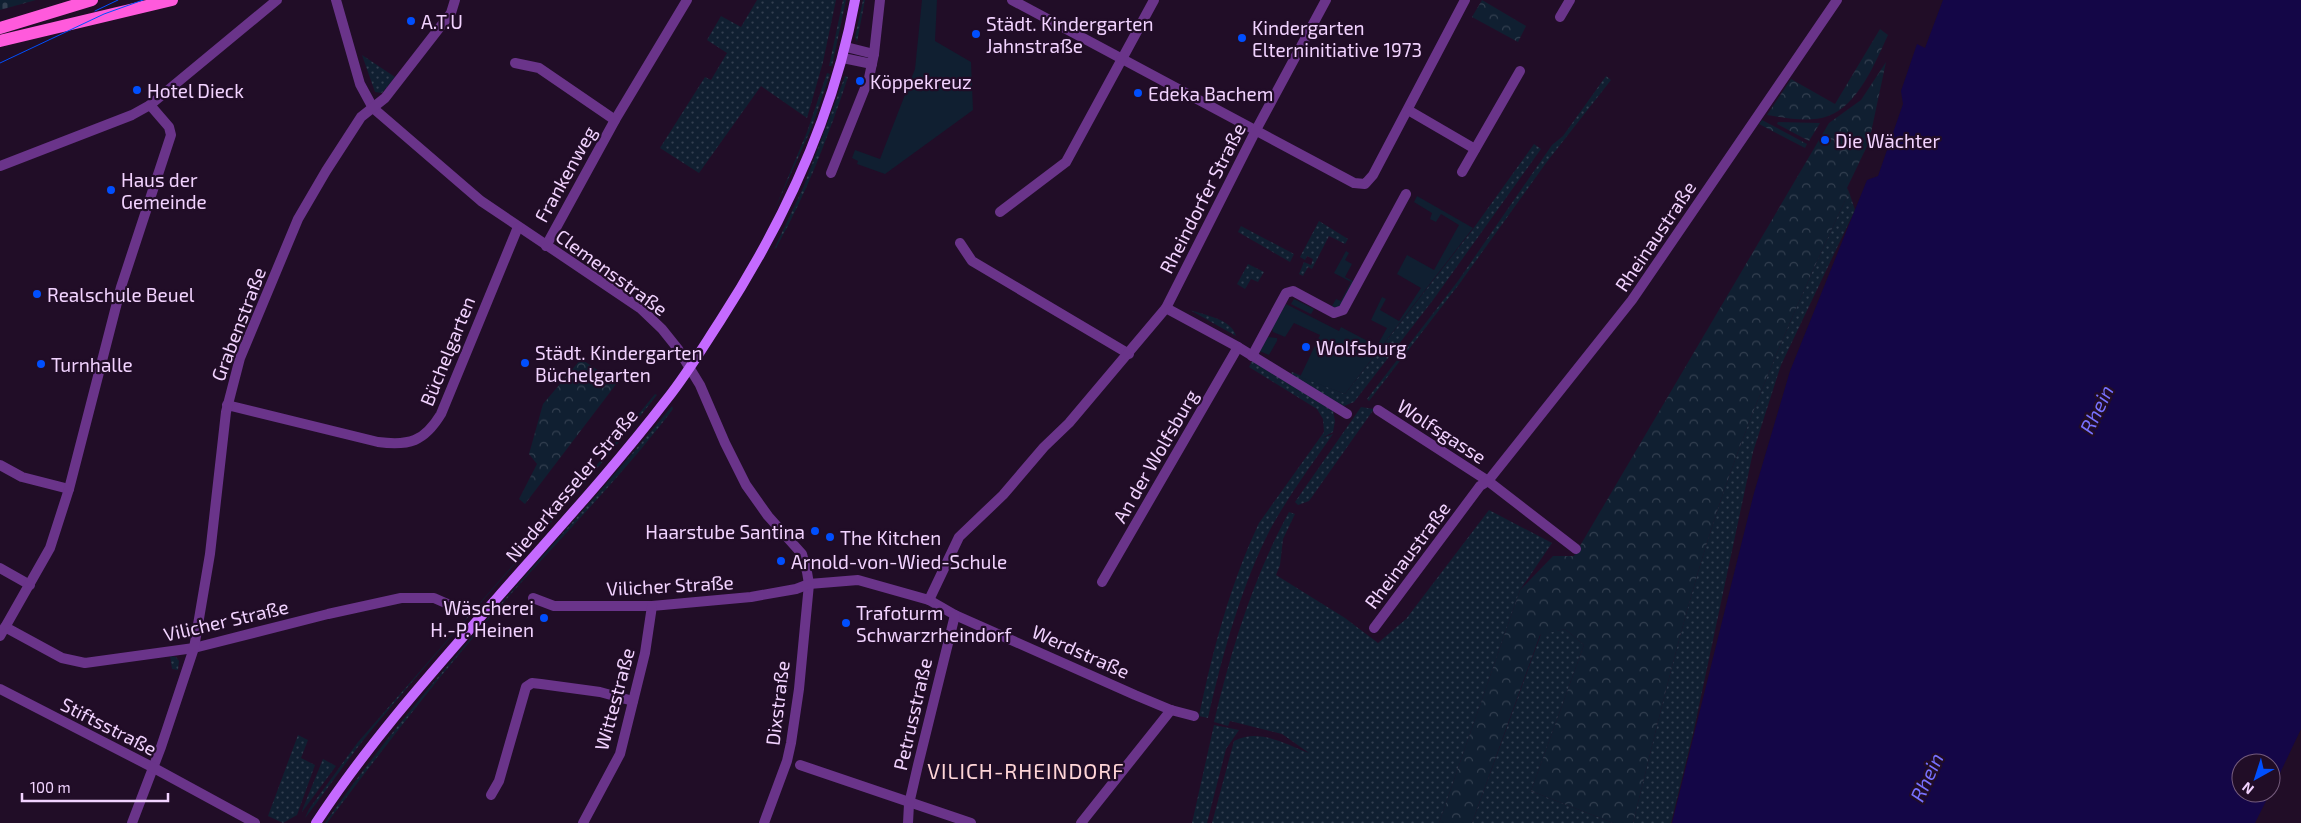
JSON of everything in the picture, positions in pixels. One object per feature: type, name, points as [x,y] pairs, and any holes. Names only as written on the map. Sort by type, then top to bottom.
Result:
[{"type":"main road","points":[[0,28],[92,0]]},
{"type":"main road","points":[[0,41],[172,0]]},
{"type":"main road","name":"Niederkasseler Straße","points":[[316,823],[370,748],[450,652],[596,486],[690,368],[750,274],[775,229],[810,155],[844,52],[854,0]]},
{"type":"street","points":[[0,166],[132,115],[153,109],[276,0]]},
{"type":"street","name":"Clemensstraße","points":[[336,0],[360,84],[373,108],[481,201],[640,308],[662,328],[700,385],[725,443],[746,485],[768,516],[802,554],[809,584]]},
{"type":"street","name":"Grabenstraße","points":[[132,823],[154,768],[194,648],[211,545],[227,405],[240,358],[298,219],[326,170],[361,117],[385,98],[451,13],[455,0]]},
{"type":"street","name":"Frankenweg","points":[[546,246],[615,120],[687,0]]},
{"type":"street","points":[[832,173],[864,96],[873,59],[880,0]]},
{"type":"street","points":[[1012,0],[1354,183],[1365,184],[1373,175],[1465,0]]},
{"type":"street","points":[[1000,212],[1066,162],[1154,0]]},
{"type":"street","name":"Rheindorfer Straße","points":[[929,600],[959,537],[1003,495],[1129,354],[1166,308],[1256,130],[1326,0]]},
{"type":"street","points":[[1560,17],[1570,0]]},
{"type":"street","name":"Rheinaustraße","points":[[1374,628],[1480,486],[1488,481],[1632,300],[1837,0]]},
{"type":"street","points":[[844,52],[873,59]]},
{"type":"street","name":"Frankenweg","points":[[515,63],[539,68],[615,120]]},
{"type":"street","points":[[1462,172],[1520,72]]},
{"type":"street","points":[[3,631],[50,548],[69,489],[121,287],[171,135],[169,127],[153,109]]},
{"type":"street","points":[[1408,110],[1475,149]]},
{"type":"street","points":[[1252,356],[1286,293],[1294,291],[1334,313],[1342,310],[1406,194]]},
{"type":"street","name":"Büchelgarten","points":[[227,405],[378,442],[397,445],[422,438],[433,428],[441,414],[518,226]]},
{"type":"street","points":[[960,243],[972,260],[1129,354]]},
{"type":"street","points":[[1166,308],[1238,347],[1347,414]]},
{"type":"street","name":"An der Wolfsburg","points":[[1102,582],[1238,347]]},
{"type":"street","name":"Wolfsgasse","points":[[1378,410],[1488,481]]},
{"type":"street","points":[[0,465],[22,477],[69,489]]},
{"type":"street","points":[[1488,481],[1576,549]]},
{"type":"street","points":[[0,568],[30,585]]},
{"type":"street","points":[[809,584],[858,580],[875,583],[929,600]]},
{"type":"street","name":"Vilicher Straße","points":[[534,598],[554,606],[652,606],[751,597],[796,589],[809,584]]},
{"type":"street","name":"Dixstraße","points":[[764,823],[787,761],[798,688],[809,584]]},
{"type":"street","name":"Vilicher Straße","points":[[3,631],[62,658],[85,663],[194,648],[328,614],[401,598],[434,598],[459,609]]},
{"type":"street","name":"Werdstraße","points":[[929,600],[955,615],[1171,710],[1194,716]]},
{"type":"street","name":"Wittestraße","points":[[583,823],[620,754],[644,653],[652,606]]},
{"type":"street","name":"Petrusstraße","points":[[908,823],[909,804],[936,685],[955,615]]},
{"type":"street","points":[[491,795],[499,781],[526,687],[532,683],[600,692],[633,701]]},
{"type":"street","name":"Stiftsstraße","points":[[0,689],[154,768],[255,823]]},
{"type":"street","points":[[1081,823],[1171,710]]},
{"type":"street","points":[[800,765],[909,804],[971,823]]},
{"type":"green space","points":[[0,0],[36,0],[0,10]]},
{"type":"green space","points":[[757,0],[836,0],[823,62],[807,118],[761,86],[699,173],[660,148],[705,77],[711,80],[727,53],[707,40],[721,16],[741,27]]},
{"type":"green space","points":[[843,0],[846,0],[832,66],[829,66]]},
{"type":"green space","points":[[863,0],[865,0],[857,42],[855,37]]},
{"type":"green space","points":[[922,0],[937,0],[935,41],[971,62],[973,110],[885,174],[857,164],[858,161],[852,158],[855,150],[880,159],[915,69]]},
{"type":"green space","points":[[1482,0],[1526,26],[1518,42],[1472,17]]},
{"type":"green space","points":[[1880,29],[1888,35],[1872,69],[1857,93],[1839,111],[1828,116],[1813,119],[1767,115],[1791,79],[1835,104]]},
{"type":"green space","points":[[362,55],[395,77],[382,93],[375,92]]},
{"type":"green space","points":[[1886,62],[1869,142],[1847,188],[1849,192],[1799,301],[1768,375],[1711,529],[1675,654],[1633,823],[1613,823],[1531,791],[1584,645],[1565,629],[1540,635],[1472,823],[1439,823],[1520,590],[1553,556],[1574,556],[1829,123],[1861,100]]},
{"type":"green space","points":[[827,73],[830,74],[812,127],[774,211],[807,132]]},
{"type":"green space","points":[[845,76],[848,77],[816,164],[787,228],[774,249],[803,188]]},
{"type":"green space","points":[[1606,76],[1611,80],[1546,163],[1460,283],[1369,401],[1367,399],[1458,281],[1552,145],[1563,136]]},
{"type":"green space","points":[[1762,120],[1807,144],[1805,148],[1759,124]]},
{"type":"green space","points":[[1778,122],[1820,123],[1809,141],[1777,124]]},
{"type":"green space","points":[[1534,144],[1541,149],[1433,300],[1354,402],[1344,406],[1290,376],[1292,372],[1345,394],[1473,229]]},
{"type":"green space","points":[[1849,192],[1855,210],[1781,365],[1753,452],[1693,734],[1671,823],[1633,823],[1687,612],[1725,488],[1783,338]]},
{"type":"green space","points":[[1417,196],[1473,228],[1345,394],[1300,377],[1320,335],[1294,323],[1285,337],[1273,332],[1272,328],[1286,304],[1339,331],[1341,327],[1377,346],[1387,328],[1371,320],[1382,297],[1386,299],[1380,310],[1399,321],[1421,288],[1397,274],[1407,255],[1434,270],[1459,225],[1441,214],[1436,222],[1430,219],[1432,213],[1414,202]]},
{"type":"green space","points":[[1319,221],[1348,239],[1345,244],[1329,236],[1312,269],[1308,267],[1303,276],[1299,274],[1304,262],[1311,265],[1313,259],[1307,256],[1305,260],[1300,257]]},
{"type":"green space","points":[[1241,226],[1294,254],[1290,262],[1238,232]]},
{"type":"green space","points":[[1346,251],[1349,253],[1345,260],[1352,264],[1345,277],[1355,282],[1342,306],[1336,308],[1332,306],[1336,299],[1341,301],[1351,282],[1334,273]]},
{"type":"green space","points":[[1248,264],[1264,272],[1258,282],[1251,279],[1245,289],[1237,284]]},
{"type":"green space","points":[[1294,299],[1314,309],[1311,314],[1291,304]]},
{"type":"green space","points":[[1190,310],[1210,316],[1229,325],[1236,336]]},
{"type":"green space","points":[[1268,337],[1277,338],[1269,355],[1259,351]]},
{"type":"green space","points":[[581,359],[617,383],[525,504],[519,499],[537,464],[529,454],[543,404]]},
{"type":"green space","points":[[1252,361],[1333,411],[1335,421],[1333,432],[1322,438],[1333,434],[1286,502],[1272,526],[1251,571],[1234,620],[1208,718],[1199,716],[1223,618],[1239,570],[1259,523],[1324,432],[1323,419],[1317,409],[1249,367]]},
{"type":"green space","points":[[655,394],[657,395],[586,481],[369,733],[305,818],[309,809],[358,742],[534,541]]},
{"type":"green space","points":[[672,406],[673,409],[634,457],[462,650],[327,823],[325,823],[365,768],[450,662]]},
{"type":"green space","points":[[1361,407],[1374,409],[1309,501],[1298,505],[1295,502]]},
{"type":"green space","points":[[1489,510],[1552,543],[1520,590],[1439,823],[1212,823],[1234,741],[1243,737],[1262,737],[1309,753],[1282,734],[1230,721],[1228,726],[1214,722],[1244,615],[1264,563],[1289,512],[1295,514],[1283,539],[1280,565],[1276,575],[1345,618],[1378,643],[1406,619]]},
{"type":"green space","points":[[1565,629],[1584,645],[1531,791],[1613,823],[1472,823],[1541,634]]},
{"type":"green space","points":[[170,656],[176,657],[179,661],[178,670],[172,669]]},
{"type":"green space","points":[[1214,725],[1239,730],[1226,749],[1207,823],[1192,823]]},
{"type":"green space","points":[[298,735],[308,740],[301,758],[315,765],[297,815],[283,823],[268,816]]},
{"type":"green space","points":[[323,759],[336,766],[302,812],[303,808]]},
{"type":"water","name":"Rhein","points":[[1943,0],[2301,0],[2301,729],[2281,771],[2281,753],[2231,753],[2231,803],[2265,803],[2255,823],[1672,823],[1754,493],[1790,371],[1867,180],[1878,176],[1903,104],[1901,91],[1917,44],[1925,48]]},
{"type":"tram line","points":[[95,11],[118,0]]},
{"type":"tram line","points":[[0,63],[104,14],[143,0]]},
{"type":"place","name":"A.T.U","points":[[411,21]]},
{"type":"place","name":"Städt. Kindergarten Jahnstraße","points":[[976,34]]},
{"type":"place","name":"Kindergarten Elterninitiative 1973","points":[[1242,38]]},
{"type":"place","name":"Köppekreuz","points":[[860,81]]},
{"type":"place","name":"Hotel Dieck","points":[[137,90]]},
{"type":"place","name":"Edeka Bachem","points":[[1138,93]]},
{"type":"place","name":"Die Wächter","points":[[1825,140]]},
{"type":"place","name":"Haus der Gemeinde","points":[[111,190]]},
{"type":"place","name":"Realschule Beuel","points":[[37,294]]},
{"type":"place","name":"Wolfsburg","points":[[1306,347]]},
{"type":"place","name":"Städt. Kindergarten Büchelgarten","points":[[525,363]]},
{"type":"place","name":"Turnhalle","points":[[41,364]]},
{"type":"place","name":"Haarstube Santina","points":[[815,531]]},
{"type":"place","name":"The Kitchen","points":[[830,537]]},
{"type":"place","name":"Arnold-von-Wied-Schule","points":[[781,561]]},
{"type":"place","name":"Wäscherei H.-P. Heinen","points":[[544,618]]},
{"type":"place","name":"Trafoturm Schwarzrheindorf","points":[[846,623]]},
{"type":"district","name":"VILICH-RHEINDORF","points":[[1026,770]]}]
